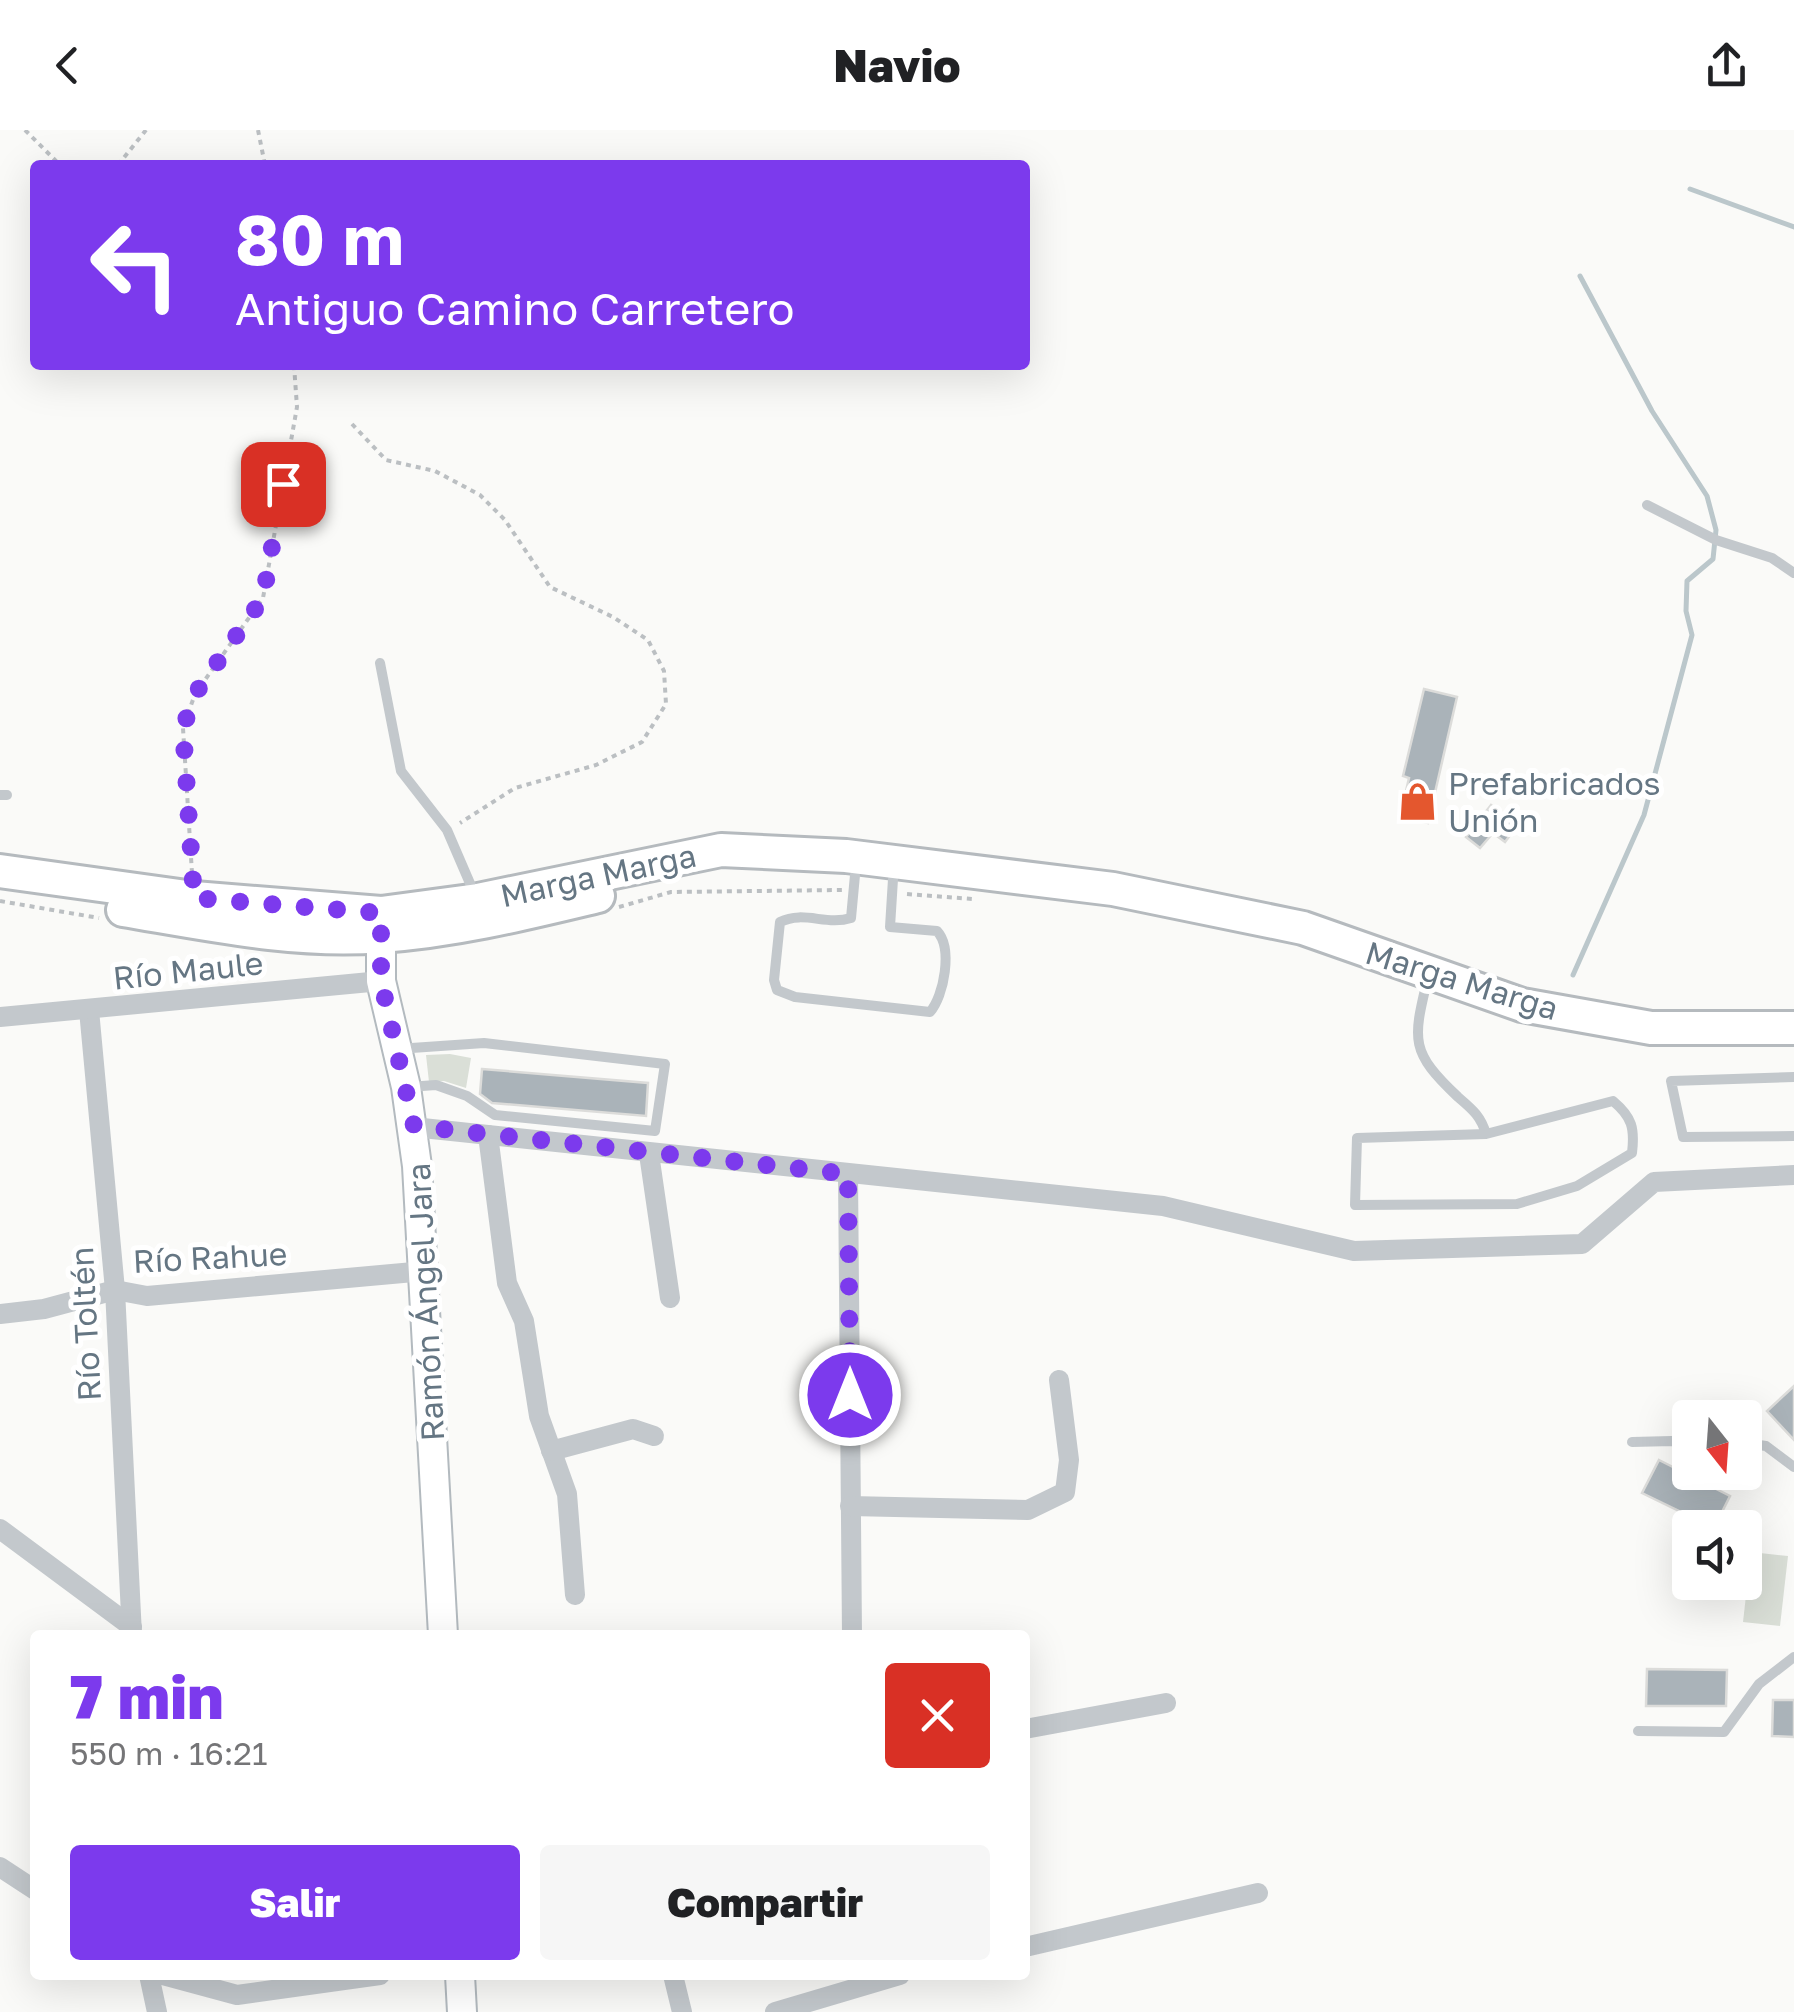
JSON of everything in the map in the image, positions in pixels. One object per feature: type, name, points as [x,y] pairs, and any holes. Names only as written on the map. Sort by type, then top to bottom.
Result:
[{"type":"main road","name":"Marga Marga","points":[[0,892],[207,924],[328,937],[478,900],[721,850],[922,864],[1112,889],[1303,928],[1428,976],[1522,1005],[1651,1028],[1794,1028]]},
{"type":"main road","name":"Marga Marga","points":[[0,871],[381,925],[488,922],[716,872],[1194,908]]},
{"type":"main road","name":"Ramón Ángel Jara","points":[[381,925],[381,981],[414,1126],[443,1630]]},
{"type":"main road","points":[[460,1980],[462,2012]]},
{"type":"street","name":"Río Maule","points":[[0,1017],[381,981]]},
{"type":"street","name":"Río Toltén","points":[[89,1010],[116,1290],[132,1630]]},
{"type":"street","points":[[414,1126],[1163,1206],[1354,1252],[1582,1244],[1654,1182],[1794,1175]]},
{"type":"street","points":[[488,1135],[507,1283],[524,1322],[539,1416],[567,1494],[576,1595]]},
{"type":"street","points":[[649,1154],[670,1298]]},
{"type":"street","points":[[848,1174],[852,1630]]},
{"type":"street","name":"Río Rahue","points":[[0,1314],[44,1309],[116,1290],[147,1296],[425,1271]]},
{"type":"street","points":[[850,1506],[1028,1510],[1051,1503],[1065,1492],[1068,1460],[1059,1380]]},
{"type":"street","points":[[551,1451],[632,1429],[654,1436]]},
{"type":"street","points":[[0,1529],[131,1630]]},
{"type":"street","points":[[1030,1728],[1166,1703]]},
{"type":"street","points":[[0,1867],[30,1886]]},
{"type":"street","points":[[0,1888],[30,1886]]},
{"type":"street","points":[[1030,1945],[1258,1894]]},
{"type":"street","points":[[149,1980],[157,2012]]},
{"type":"street","points":[[182,1980],[237,1995],[344,1980]]},
{"type":"street","points":[[673,1980],[682,2012]]},
{"type":"street","points":[[774,2012],[883,1980]]},
{"type":"lane","points":[[1647,505],[1716,540],[1772,558],[1794,574]]},
{"type":"lane","points":[[380,663],[401,771],[447,830],[478,900]]},
{"type":"lane","points":[[855,882],[851,918],[840,921],[794,915],[780,922],[774,980],[777,990],[795,997],[930,1012],[939,1001],[946,944],[937,932],[890,928],[892,886]]},
{"type":"lane","points":[[1428,976],[1416,1029],[1417,1051],[1429,1070],[1482,1118],[1486,1134]]},
{"type":"lane","points":[[396,1049],[484,1043],[665,1064],[655,1131],[495,1115],[466,1096],[436,1086],[406,1088]]},
{"type":"lane","points":[[1794,1078],[1672,1081],[1684,1137],[1794,1136]]},
{"type":"lane","points":[[1612,1101],[1627,1113],[1635,1130],[1632,1152],[1577,1186],[1517,1204],[1354,1205],[1356,1138],[1486,1134],[1612,1101]]},
{"type":"lane","points":[[1632,1442],[1672,1441]]},
{"type":"lane","points":[[1762,1446],[1794,1466]]},
{"type":"lane","points":[[1638,1731],[1724,1732],[1758,1684],[1794,1657]]},
{"type":"path","points":[[26,130],[55,160]]},
{"type":"path","points":[[122,160],[146,130]]},
{"type":"path","points":[[258,130],[264,160]]},
{"type":"path","points":[[194,898],[183,728],[195,694],[263,598],[297,407],[294,370]]},
{"type":"path","points":[[352,424],[386,460],[435,471],[480,495],[505,520],[550,588],[613,618],[648,640],[664,671],[666,704],[642,742],[596,765],[515,788],[447,830]]},
{"type":"path","points":[[618,908],[671,892],[855,882]]},
{"type":"path","points":[[892,886],[986,900]]},
{"type":"path","points":[[0,902],[116,920]]},
{"type":"shaded area","points":[[426,1055],[471,1058],[466,1088],[444,1081],[429,1082]]},
{"type":"shaded area","points":[[1762,1553],[1788,1556],[1780,1626],[1743,1622],[1746,1600],[1762,1600]]},
{"type":"building","points":[[1424,689],[1457,697],[1428,823],[1400,817],[1409,778],[1403,776]]},
{"type":"building","points":[[1491,805],[1506,817],[1512,809],[1523,818],[1505,842],[1493,833],[1480,848],[1466,837]]},
{"type":"building","points":[[482,1069],[648,1083],[646,1116],[492,1103],[480,1094]]},
{"type":"building","points":[[1794,1386],[1794,1440],[1767,1411]]},
{"type":"building","points":[[1659,1460],[1672,1467],[1672,1490],[1718,1490],[1730,1496],[1723,1510],[1677,1510],[1642,1493]]},
{"type":"building","points":[[1647,1669],[1727,1670],[1726,1706],[1646,1706]]},
{"type":"building","points":[[1773,1700],[1794,1700],[1794,1737],[1772,1736]]},
{"type":"waterway","points":[[1690,189],[1794,227]]},
{"type":"waterway","points":[[1573,975],[1644,815],[1692,635],[1686,611],[1687,581],[1713,559],[1716,530],[1707,496],[1652,411],[1580,276]]},
{"type":"place","name":"Prefabricados Unión","points":[[1418,801]]},
{"type":"route","points":[[283,484],[263,598],[195,694],[183,728],[194,898],[381,913],[381,981],[414,1126],[848,1174],[850,1395]]}]
